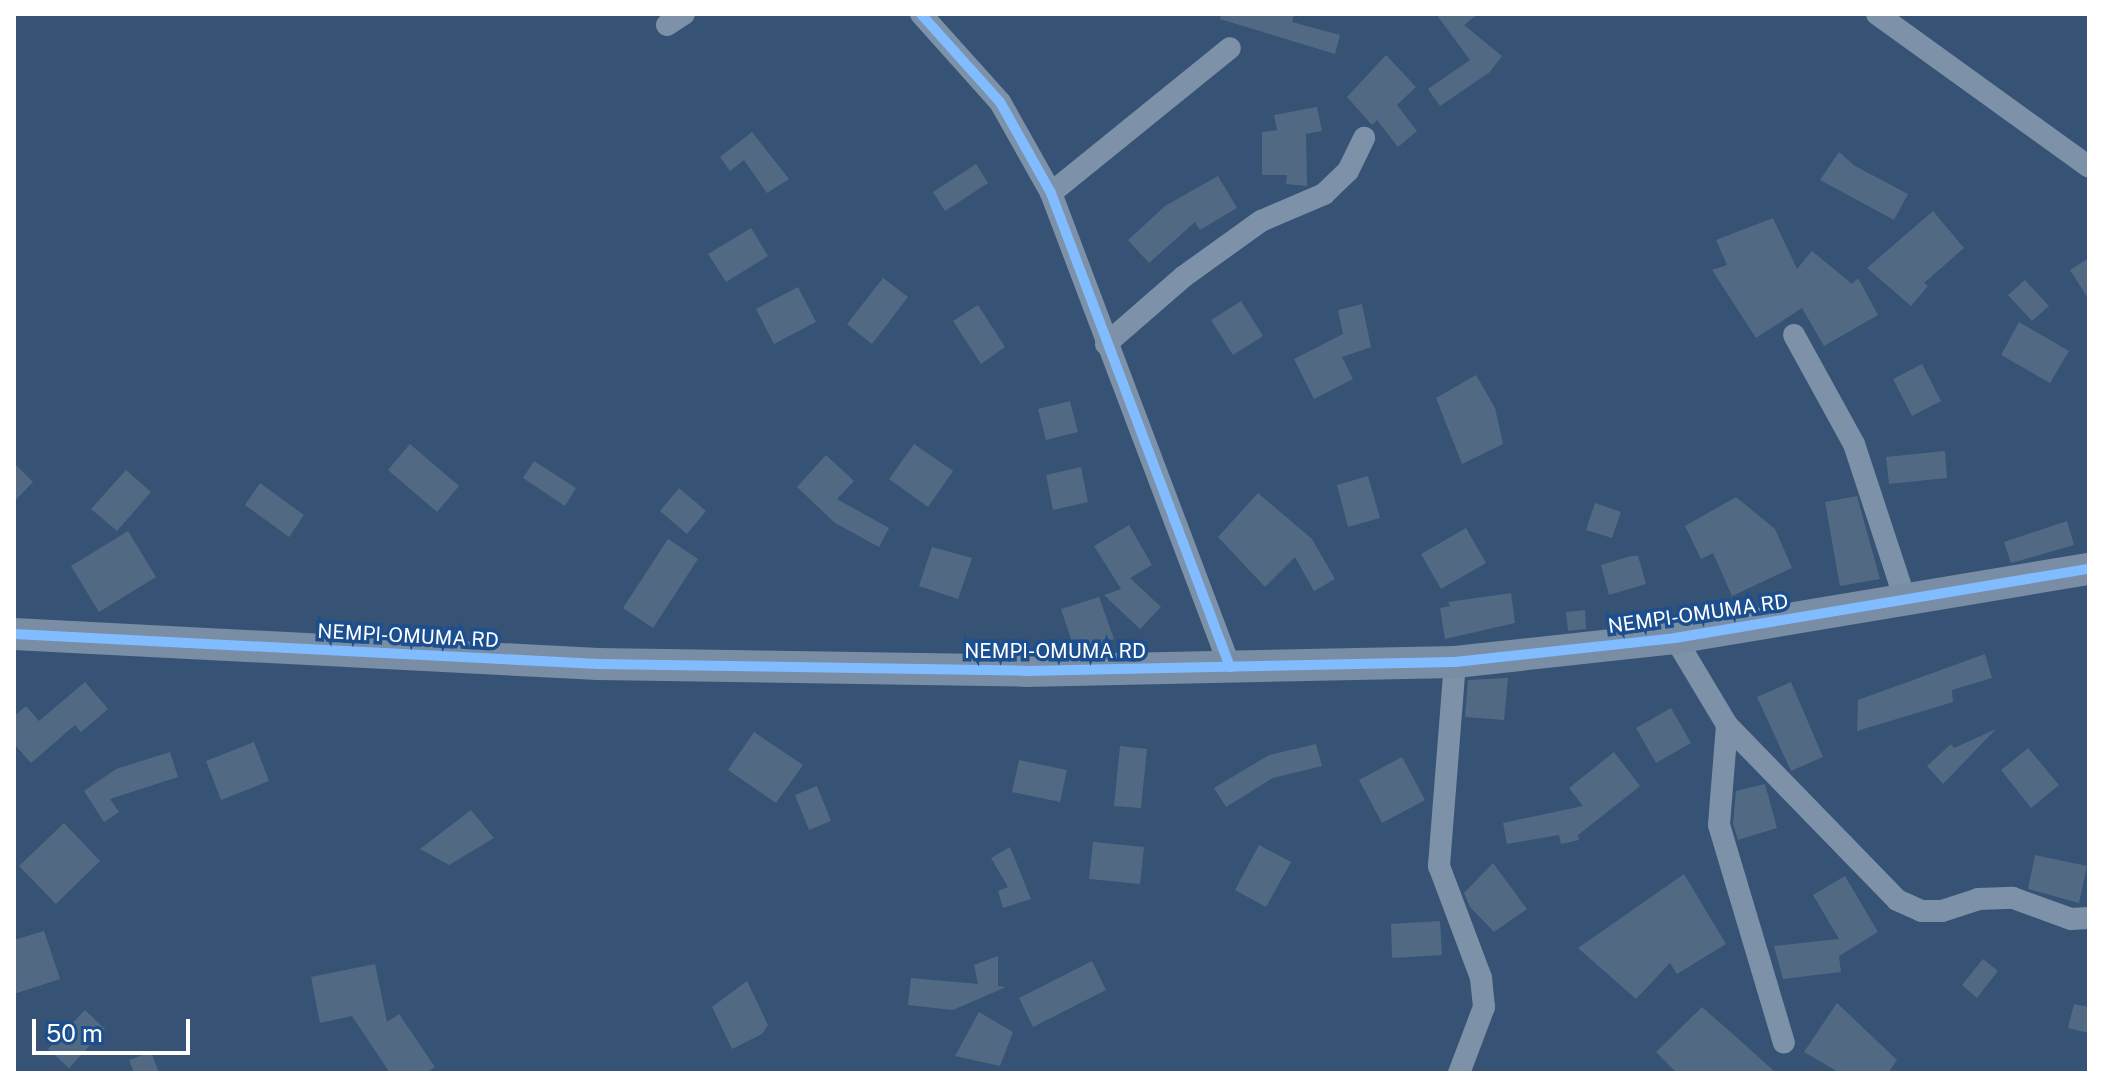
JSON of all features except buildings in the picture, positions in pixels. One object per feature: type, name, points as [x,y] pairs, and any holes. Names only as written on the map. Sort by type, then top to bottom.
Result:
[{"type":"street","points":[[921,14],[1000,102],[1051,193],[1230,667]]},
{"type":"street","points":[[1877,14],[2089,167]]},
{"type":"street","points":[[1051,193],[1230,48]]},
{"type":"street","points":[[1106,344],[1183,277],[1261,221],[1324,194],[1348,171],[1364,138]]},
{"type":"street","points":[[1794,335],[1854,444],[1906,602]]},
{"type":"street","name":"NEMPI-OMUMA RD","points":[[14,634],[598,664],[1025,671],[1455,662],[1675,638],[1906,602],[2089,569]]},
{"type":"street","points":[[1675,638],[1727,725],[1897,900],[1922,911],[1942,911],[1978,899],[2013,898],[2071,919],[2089,918]]},
{"type":"street","points":[[1455,662],[1439,866],[1481,978],[1484,1007],[1459,1073]]},
{"type":"street","points":[[1727,725],[1719,825],[1784,1043]]},
{"type":"cycle path","points":[[921,14],[1000,102],[1051,193],[1230,667]]},
{"type":"cycle path","points":[[14,634],[598,664],[1025,671],[1455,662],[1675,638],[2089,569]]}]
